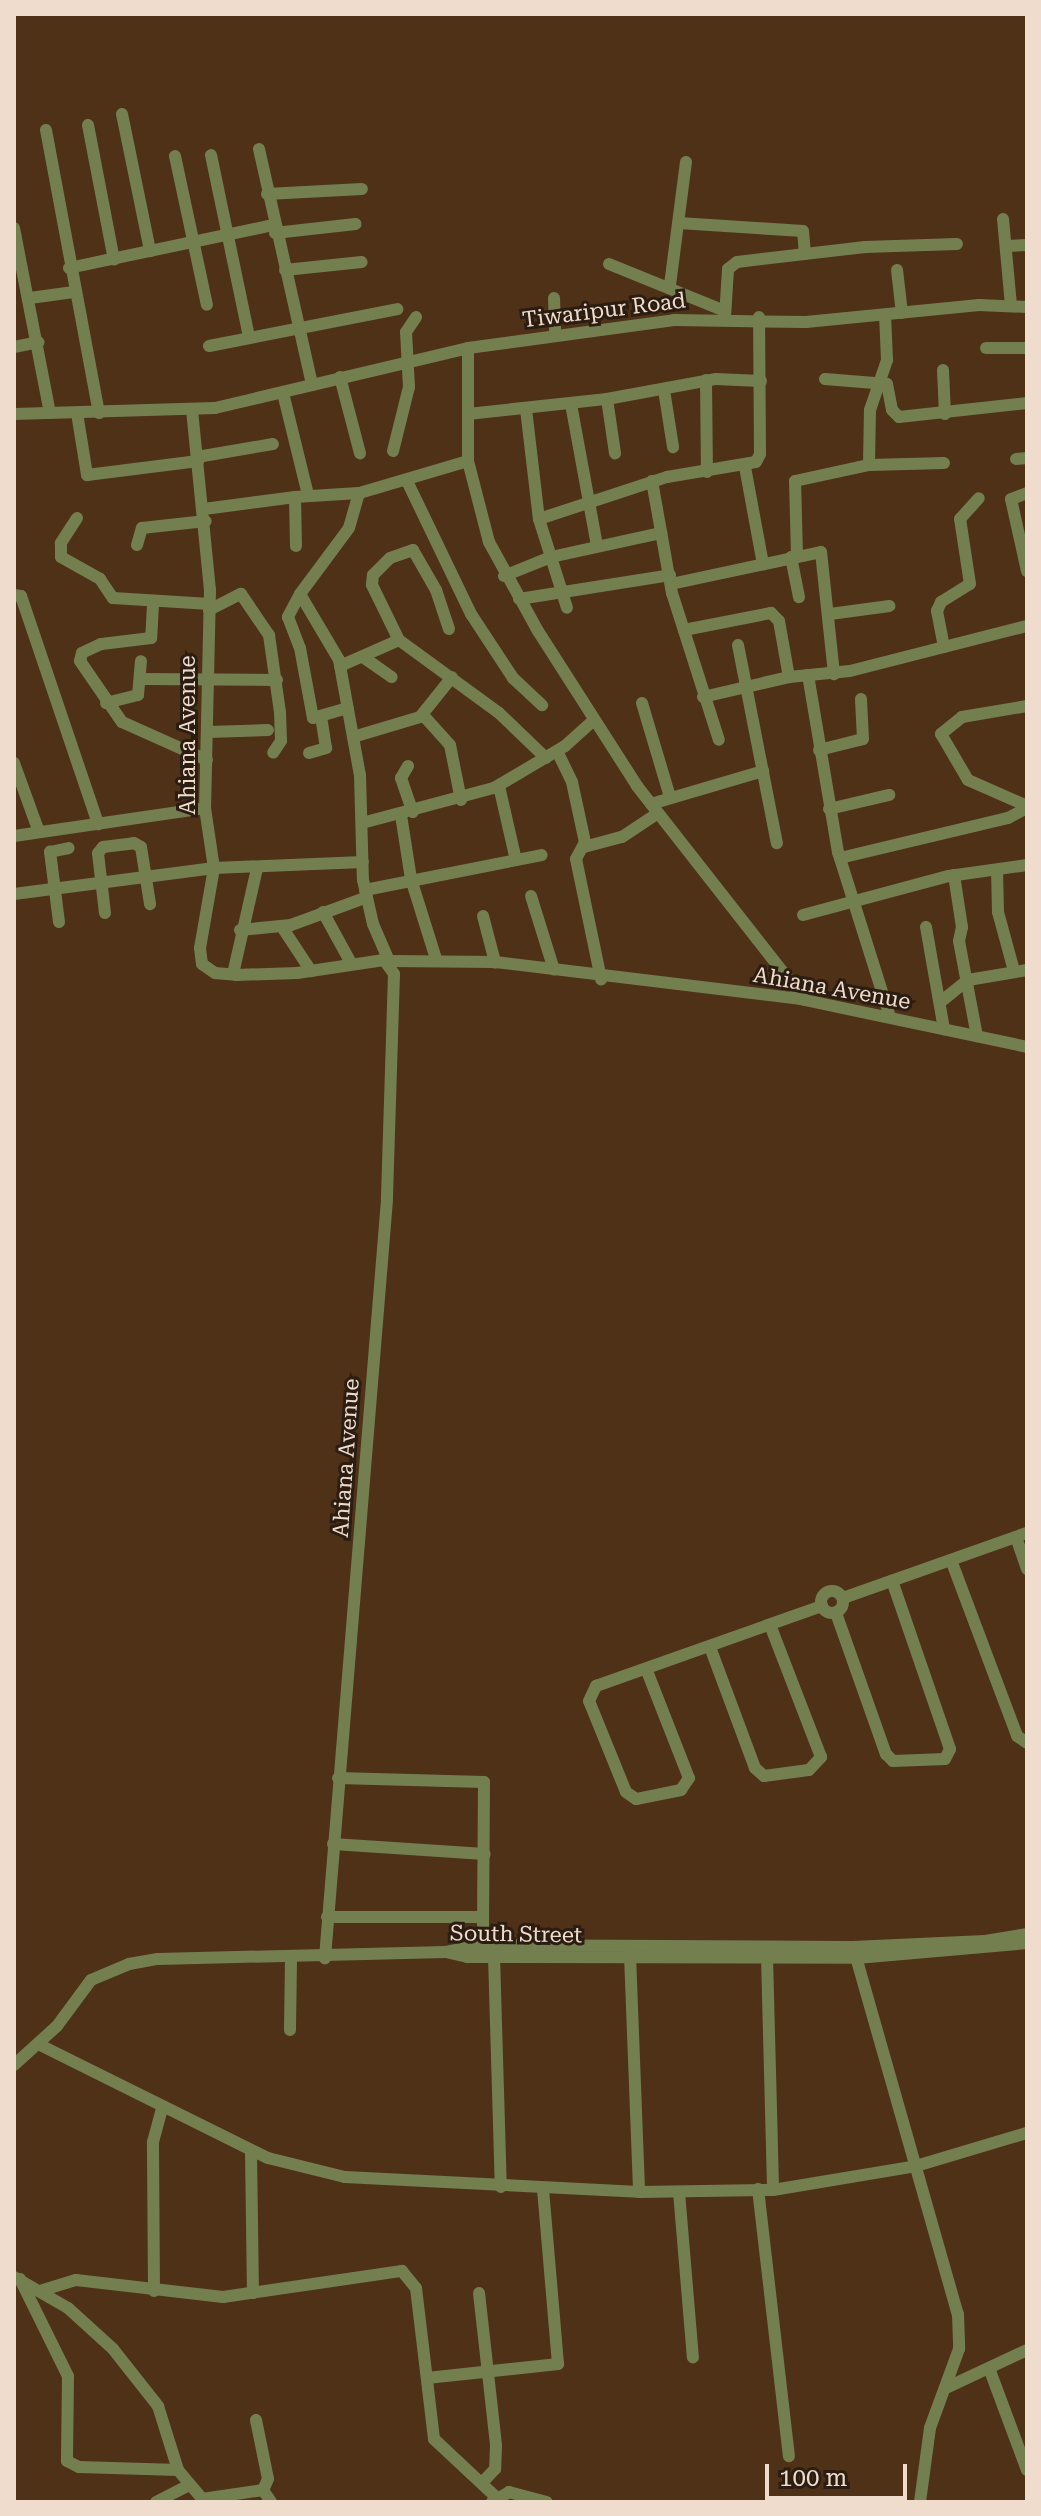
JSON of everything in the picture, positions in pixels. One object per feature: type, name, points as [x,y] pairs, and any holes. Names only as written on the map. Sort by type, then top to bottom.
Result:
[{"type":"street","points":[[122,114],[150,251]]},
{"type":"street","points":[[88,125],[114,260]]},
{"type":"street","points":[[46,130],[69,268],[99,413]]},
{"type":"street","points":[[259,149],[274,229],[312,385]]},
{"type":"street","points":[[211,155],[249,337]]},
{"type":"street","points":[[175,156],[207,305]]},
{"type":"street","points":[[670,285],[686,162]]},
{"type":"street","points":[[267,194],[362,189]]},
{"type":"street","points":[[1003,219],[1011,305]]},
{"type":"street","points":[[679,223],[803,231],[805,254]]},
{"type":"street","points":[[69,268],[226,234],[355,224]]},
{"type":"street","points":[[14,228],[39,342],[50,413]]},
{"type":"street","points":[[609,264],[670,285],[725,314],[733,263],[805,254],[957,244]]},
{"type":"street","points":[[1007,246],[1027,245]]},
{"type":"street","points":[[285,270],[362,262]]},
{"type":"street","points":[[897,270],[902,313]]},
{"type":"street","points":[[30,298],[74,292]]},
{"type":"street","points":[[554,298],[555,336]]},
{"type":"street","name":"Tiwaripur Road","points":[[14,414],[192,410],[283,393],[468,348],[725,314],[806,322],[1011,305],[1027,307]]},
{"type":"street","points":[[209,346],[397,309]]},
{"type":"street","points":[[869,465],[870,410],[887,360],[885,315]]},
{"type":"street","points":[[393,451],[407,403],[410,360],[406,332],[416,317]]},
{"type":"street","points":[[539,519],[652,481],[745,467],[760,454],[759,317]]},
{"type":"street","points":[[14,347],[39,342]]},
{"type":"street","points":[[468,348],[468,461],[479,516],[504,576],[594,720],[655,809],[805,1000]]},
{"type":"street","points":[[986,348],[1027,348]]},
{"type":"street","points":[[943,370],[945,414]]},
{"type":"street","points":[[340,377],[360,453]]},
{"type":"street","points":[[825,379],[879,381],[891,388],[896,416],[945,414],[1027,403]]},
{"type":"street","points":[[468,414],[607,399],[706,380],[761,381]]},
{"type":"street","points":[[706,380],[707,472]]},
{"type":"street","points":[[664,390],[673,447]]},
{"type":"street","points":[[283,393],[308,495]]},
{"type":"street","points":[[607,399],[615,453]]},
{"type":"street","points":[[571,404],[591,497],[586,501]]},
{"type":"street","points":[[526,409],[539,519],[567,608]]},
{"type":"street","name":"Ahiana Avenue","points":[[192,410],[205,515],[210,607],[205,808],[214,868],[200,956],[208,969],[233,974],[311,971],[351,963],[389,961],[436,959],[495,962],[601,979],[805,1000],[1027,1047]]},
{"type":"street","points":[[77,413],[87,475],[198,459],[273,444]]},
{"type":"street","points":[[137,545],[142,528],[295,497],[359,493],[468,461]]},
{"type":"street","points":[[799,597],[794,556],[793,482],[869,465],[944,463]]},
{"type":"street","points":[[745,467],[763,564]]},
{"type":"street","points":[[407,481],[434,539],[505,668],[542,705]]},
{"type":"street","points":[[652,481],[670,579],[703,697],[719,740]]},
{"type":"street","points":[[348,708],[321,718],[311,715],[306,675],[288,617],[300,594],[349,528],[359,493]]},
{"type":"street","points":[[1027,493],[1011,499],[1027,571]]},
{"type":"street","points":[[295,497],[296,546]]},
{"type":"street","points":[[944,647],[937,611],[941,602],[970,584],[960,519],[979,498]]},
{"type":"street","points":[[586,501],[597,545]]},
{"type":"street","points":[[77,518],[61,543],[63,560],[100,579],[113,598],[210,607],[239,594],[246,598],[274,645],[281,741],[273,753]]},
{"type":"street","points":[[504,576],[551,557],[661,533]]},
{"type":"street","points":[[434,539],[390,558],[371,578],[399,640],[552,754],[576,794],[584,847]]},
{"type":"street","points":[[413,550],[436,590],[449,629]]},
{"type":"street","points":[[519,599],[670,579],[763,564],[818,551],[824,555],[834,674]]},
{"type":"street","points":[[300,594],[340,666],[353,737],[366,894],[389,961]]},
{"type":"street","points":[[14,595],[21,596],[98,824]]},
{"type":"street","points":[[153,604],[151,638],[101,644],[80,654],[106,703],[122,722],[207,760]]},
{"type":"street","points":[[830,614],[889,606]]},
{"type":"street","points":[[684,630],[771,613],[779,621],[789,677]]},
{"type":"street","points":[[703,697],[789,677],[834,674],[1027,626]]},
{"type":"street","points":[[340,666],[399,640]]},
{"type":"street","points":[[738,645],[777,843]]},
{"type":"street","points":[[363,657],[392,677]]},
{"type":"street","points":[[106,703],[136,697],[141,679],[141,661]]},
{"type":"street","points":[[808,675],[840,858],[890,1017]]},
{"type":"street","points":[[353,737],[423,715],[452,677]]},
{"type":"street","points":[[141,679],[277,680]]},
{"type":"street","points":[[819,750],[863,739],[861,699]]},
{"type":"street","points":[[642,703],[670,797]]},
{"type":"street","points":[[1027,706],[954,719],[941,734],[968,780],[1027,807]]},
{"type":"street","points":[[423,715],[450,745],[461,800]]},
{"type":"street","points":[[309,753],[326,748],[321,718]]},
{"type":"street","points":[[362,823],[461,800],[499,786],[552,754],[594,720]]},
{"type":"street","points":[[208,732],[268,730]]},
{"type":"street","points":[[14,763],[39,832]]},
{"type":"street","points":[[408,766],[401,778],[407,813],[411,879],[436,959]]},
{"type":"street","points":[[601,979],[576,859],[584,847],[622,837],[670,797],[763,771]]},
{"type":"street","points":[[499,786],[516,860]]},
{"type":"street","points":[[829,809],[889,795]]},
{"type":"street","points":[[840,858],[1008,818],[1027,807]]},
{"type":"street","points":[[14,836],[205,808]]},
{"type":"street","points":[[105,913],[100,850],[123,843],[141,847],[150,904]]},
{"type":"street","points":[[59,922],[50,852],[69,848]]},
{"type":"street","points":[[240,930],[282,927],[411,879],[542,855]]},
{"type":"street","points":[[14,894],[214,868],[363,862]]},
{"type":"street","points":[[803,915],[954,875],[1027,865]]},
{"type":"street","points":[[233,974],[240,930],[257,868]]},
{"type":"street","points":[[943,1000],[968,980],[1020,971],[998,912],[997,870]]},
{"type":"street","points":[[954,875],[977,1036]]},
{"type":"street","points":[[531,896],[554,970]]},
{"type":"street","points":[[323,912],[351,963]]},
{"type":"street","points":[[483,916],[495,962]]},
{"type":"street","points":[[282,927],[311,971]]},
{"type":"street","points":[[926,927],[943,1000],[944,1029]]},
{"type":"street","name":"Ahiana Avenue","points":[[325,1958],[387,1200],[394,974],[389,961]]},
{"type":"street","points":[[836,1613],[843,1598],[1021,1535],[1027,1569]]},
{"type":"street","points":[[951,1560],[1017,1736],[1027,1743]]},
{"type":"street","points":[[647,1671],[689,1778],[681,1790],[636,1799],[626,1792],[589,1698],[596,1686],[647,1671],[822,1606],[836,1613],[886,1754],[893,1761],[945,1759],[950,1749],[892,1581]]},
{"type":"street","points":[[822,1606],[826,1593],[836,1592],[843,1598]]},
{"type":"street","points":[[710,1647],[755,1768],[764,1776],[809,1770],[821,1757],[770,1625]]},
{"type":"street","points":[[338,1778],[479,1779],[487,1787],[483,1945]]},
{"type":"street","points":[[333,1844],[485,1854]]},
{"type":"street","points":[[327,1917],[483,1917]]},
{"type":"street","points":[[446,1952],[483,1945],[855,1953],[1027,1934]]},
{"type":"street","name":"South Street","points":[[14,2065],[40,2045],[85,1987],[109,1970],[158,1959],[325,1958],[446,1952],[494,1956],[767,1957],[1027,1943]]},
{"type":"street","points":[[855,1953],[958,2314],[959,2349],[948,2387],[930,2428],[920,2502]]},
{"type":"street","points":[[630,1955],[639,2192]]},
{"type":"street","points":[[494,1956],[501,2187]]},
{"type":"street","points":[[767,1957],[773,2190]]},
{"type":"street","points":[[290,2030],[291,1958]]},
{"type":"street","points":[[40,2045],[128,2086],[162,2108],[251,2151],[331,2175],[501,2187],[639,2192],[773,2190],[916,2166],[1027,2133]]},
{"type":"street","points":[[154,2291],[153,2142],[162,2108]]},
{"type":"street","points":[[251,2151],[253,2293]]},
{"type":"street","points":[[427,2378],[554,2366],[559,2360],[543,2188]]},
{"type":"street","points":[[758,2189],[789,2456]]},
{"type":"street","points":[[679,2192],[693,2357]]},
{"type":"street","points":[[43,2290],[76,2280],[198,2297],[253,2293],[338,2276],[402,2271],[416,2288],[434,2439],[484,2481],[494,2500],[509,2492],[547,2502]]},
{"type":"street","points":[[17,2278],[43,2290],[93,2328],[158,2406],[178,2470],[192,2493],[207,2500],[263,2490]]},
{"type":"street","points":[[17,2278],[68,2376],[67,2461],[79,2467],[178,2470]]},
{"type":"street","points":[[479,2293],[490,2372],[495,2469],[484,2481]]},
{"type":"street","points":[[948,2387],[1027,2350]]},
{"type":"street","points":[[989,2368],[1027,2470]]},
{"type":"street","points":[[256,2420],[268,2479],[263,2490]]},
{"type":"street","points":[[263,2490],[271,2502]]},
{"type":"street","points":[[157,2502],[192,2493]]}]
